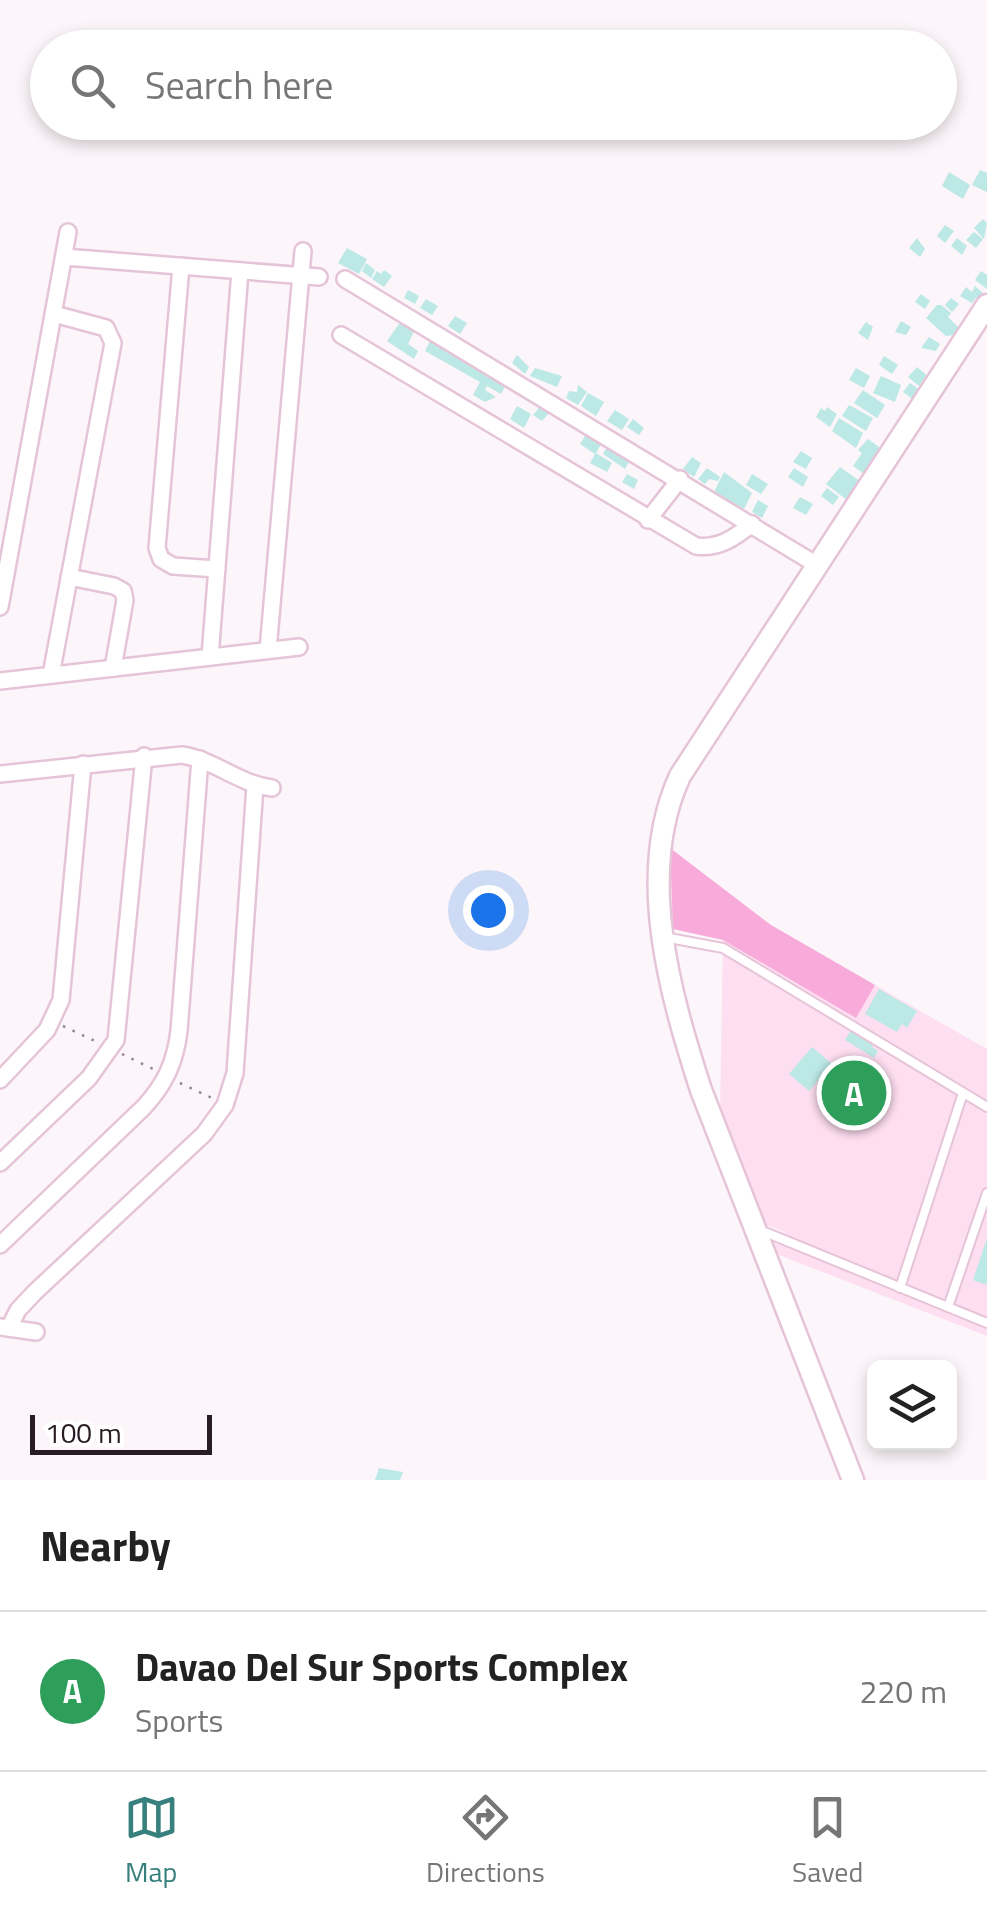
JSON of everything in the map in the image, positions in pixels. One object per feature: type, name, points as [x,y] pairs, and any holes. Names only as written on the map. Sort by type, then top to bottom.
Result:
[{"type":"street","points":[[0,607],[68,232]]},
{"type":"street","points":[[268,650],[302,251]]},
{"type":"street","points":[[64,257],[319,276]]},
{"type":"street","points":[[182,266],[157,548],[161,559],[173,566],[217,568]]},
{"type":"street","points":[[210,657],[240,271]]},
{"type":"street","points":[[344,279],[817,565]]},
{"type":"street","points":[[853,1480],[686,1042],[664,938],[659,840],[666,807],[680,776],[987,305]]},
{"type":"street","points":[[51,675],[112,337],[100,326],[54,314]]},
{"type":"street","points":[[341,334],[696,546],[709,548],[733,539],[752,524]]},
{"type":"street","points":[[648,520],[680,479]]},
{"type":"street","points":[[69,577],[122,591],[124,600],[113,668]]},
{"type":"street","points":[[0,681],[299,647]]},
{"type":"street","points":[[0,774],[182,755],[263,787],[235,1073],[225,1104],[204,1134],[25,1302],[4,1327]]},
{"type":"street","points":[[0,1164],[89,1078],[112,1050],[120,1020],[144,756]]},
{"type":"street","points":[[0,1245],[144,1107],[168,1076],[179,1032],[200,760]]},
{"type":"street","points":[[0,1080],[53,1021],[63,990],[83,764]]},
{"type":"street","points":[[4,1327],[36,1332]]},
{"type":"lane","points":[[664,938],[723,948],[987,1107]]},
{"type":"lane","points":[[900,1288],[963,1092]]},
{"type":"lane","points":[[948,1307],[987,1192]]},
{"type":"lane","points":[[754,1227],[987,1323]]},
{"type":"path","points":[[53,1021],[225,1104]]},
{"type":"shaded area","points":[[670,848],[771,926],[987,1049],[987,1336],[774,1253],[769,1241],[780,1245],[785,1232],[762,1223],[720,1115],[723,940],[673,929]]},
{"type":"shaded area","points":[[670,848],[771,925],[875,985],[856,1018],[723,940],[673,929]]},
{"type":"building","points":[[980,170],[987,173],[987,192],[972,185]]},
{"type":"building","points":[[949,172],[970,185],[963,199],[942,186]]},
{"type":"building","points":[[983,219],[987,223],[984,239],[974,228]]},
{"type":"building","points":[[945,225],[954,231],[945,243],[937,236]]},
{"type":"building","points":[[974,232],[983,239],[976,248],[966,240]]},
{"type":"building","points":[[917,238],[925,249],[920,257],[909,248]]},
{"type":"building","points":[[957,238],[967,246],[962,255],[951,246]]},
{"type":"building","points":[[347,248],[367,259],[359,274],[338,263]]},
{"type":"building","points":[[366,263],[375,270],[371,278],[362,271]]},
{"type":"building","points":[[384,270],[392,276],[384,287],[372,279],[377,271],[381,274]]},
{"type":"building","points":[[981,271],[987,275],[987,289],[975,280]]},
{"type":"building","points":[[975,286],[985,295],[981,303],[976,298],[972,303],[960,296],[966,287],[972,292]]},
{"type":"building","points":[[408,290],[419,296],[415,304],[404,298]]},
{"type":"building","points":[[921,294],[930,301],[925,309],[915,302]]},
{"type":"building","points":[[951,298],[959,304],[952,312],[945,305]]},
{"type":"building","points":[[426,299],[438,306],[432,315],[420,308]]},
{"type":"building","points":[[937,305],[951,313],[948,317],[960,329],[955,335],[946,336],[926,318]]},
{"type":"building","points":[[455,316],[467,323],[460,334],[448,326]]},
{"type":"building","points":[[404,317],[417,325],[408,344],[418,351],[414,359],[387,341]]},
{"type":"building","points":[[901,321],[911,327],[906,335],[895,332]]},
{"type":"building","points":[[866,322],[873,327],[868,340],[858,333]]},
{"type":"building","points":[[432,337],[507,383],[501,394],[487,386],[485,390],[496,397],[485,402],[473,395],[480,382],[425,351]]},
{"type":"building","points":[[929,337],[940,344],[936,351],[921,348]]},
{"type":"building","points":[[517,355],[529,367],[525,374],[512,363]]},
{"type":"building","points":[[884,356],[898,365],[892,374],[879,365]]},
{"type":"building","points":[[917,367],[928,376],[919,386],[908,377]]},
{"type":"building","points":[[535,368],[562,376],[557,387],[530,376]]},
{"type":"building","points":[[856,368],[870,376],[864,388],[849,380]]},
{"type":"building","points":[[881,376],[901,385],[895,402],[873,393]]},
{"type":"building","points":[[910,383],[920,390],[914,400],[903,392]]},
{"type":"building","points":[[578,385],[587,392],[578,405],[566,398],[569,391],[577,392]]},
{"type":"building","points":[[863,390],[885,405],[877,418],[854,403]]},
{"type":"building","points":[[588,393],[604,402],[596,416],[581,406]]},
{"type":"building","points":[[542,404],[552,410],[542,421],[533,415]]},
{"type":"building","points":[[849,405],[873,418],[866,431],[842,416]]},
{"type":"building","points":[[517,406],[531,414],[524,428],[510,419]]},
{"type":"building","points":[[827,407],[837,414],[830,427],[816,417],[821,408],[825,411]]},
{"type":"building","points":[[615,410],[629,419],[622,430],[607,421]]},
{"type":"building","points":[[839,418],[863,433],[856,448],[832,431]]},
{"type":"building","points":[[633,419],[644,428],[639,435],[627,427]]},
{"type":"building","points":[[590,428],[605,437],[596,453],[612,463],[607,472],[590,463],[595,454],[580,444]]},
{"type":"building","points":[[868,439],[883,450],[867,476],[853,466],[862,453],[858,450]]},
{"type":"building","points":[[621,446],[633,454],[625,469],[603,454],[607,447],[618,454]]},
{"type":"building","points":[[801,451],[812,458],[806,469],[793,462]]},
{"type":"building","points":[[692,457],[701,463],[694,477],[683,469]]},
{"type":"building","points":[[840,467],[861,482],[847,500],[826,484]]},
{"type":"building","points":[[707,468],[720,477],[718,481],[709,479],[705,484],[698,479]]},
{"type":"building","points":[[794,468],[808,477],[803,487],[788,477]]},
{"type":"building","points":[[724,472],[752,493],[744,509],[714,492]]},
{"type":"building","points":[[627,474],[638,480],[634,489],[622,482]]},
{"type":"building","points":[[752,474],[768,484],[761,494],[746,485]]},
{"type":"building","points":[[827,488],[839,497],[833,505],[821,496]]},
{"type":"building","points":[[800,497],[813,504],[806,515],[793,508]]},
{"type":"building","points":[[758,500],[768,506],[762,518],[752,512]]},
{"type":"building","points":[[879,989],[917,1011],[907,1028],[902,1024],[897,1032],[865,1014]]},
{"type":"building","points":[[851,1030],[874,1044],[872,1047],[878,1051],[874,1058],[845,1040]]},
{"type":"building","points":[[812,1047],[832,1064],[809,1091],[789,1074]]},
{"type":"building","points":[[987,1238],[987,1285],[973,1280]]},
{"type":"building","points":[[379,1468],[403,1472],[400,1480],[375,1480]]},
{"type":"place","name":"Davao Del Sur Sports Complex","points":[[854,1093]]}]
